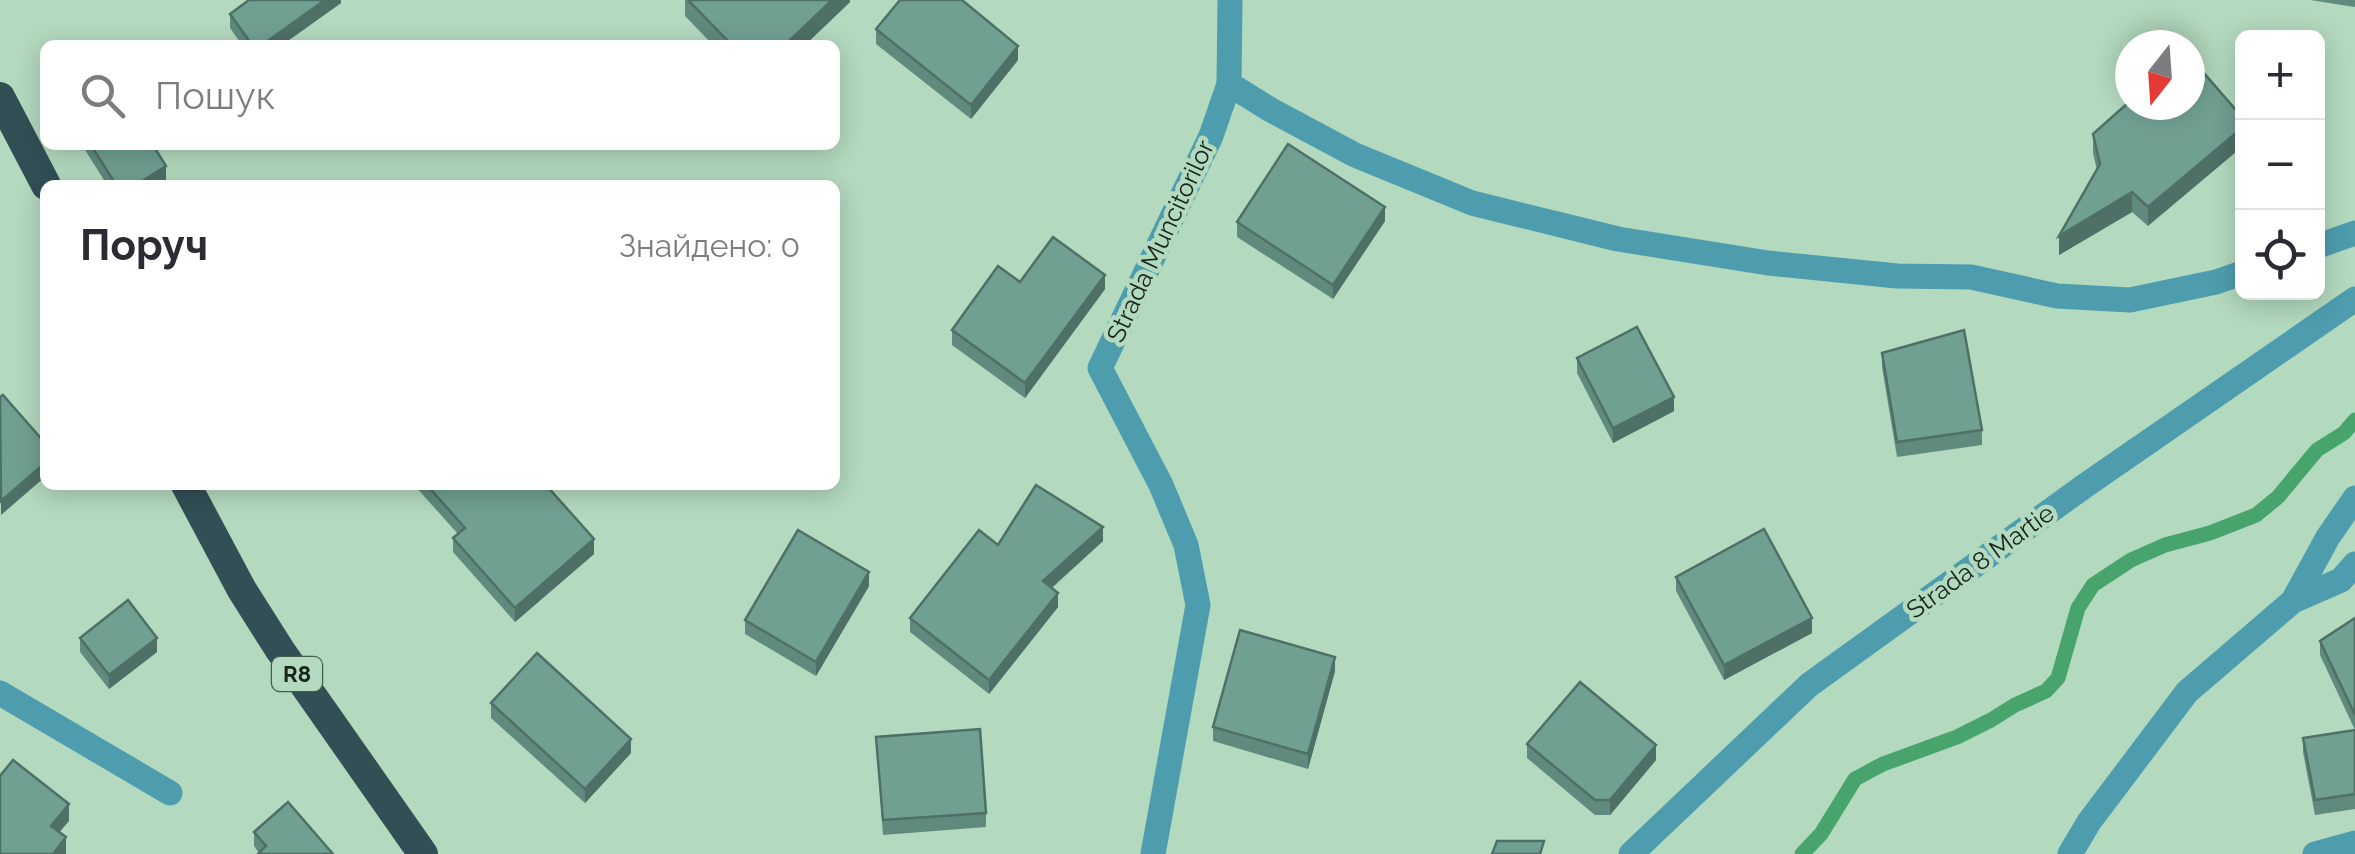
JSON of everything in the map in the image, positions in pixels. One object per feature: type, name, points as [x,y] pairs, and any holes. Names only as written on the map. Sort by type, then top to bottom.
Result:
[{"type":"highway","points":[[0,97],[43,180]]},
{"type":"highway","name":"R8","points":[[189,490],[232,573],[280,650],[423,854]]},
{"type":"street","name":"Strada Muncitorilor","points":[[1153,854],[1198,604],[1186,545],[1161,484],[1100,368],[1211,136],[1229,84],[1230,0]]},
{"type":"street","points":[[1229,84],[1355,155],[1472,203],[1618,239],[1768,263],[1897,276],[1970,277],[2058,296],[2130,300],[2235,275]]},
{"type":"street","points":[[2325,243],[2355,232]]},
{"type":"street","name":"Strada 8 Martie","points":[[1630,854],[1809,684],[2086,485],[2355,299]]},
{"type":"street","points":[[2293,602],[2328,536],[2355,498]]},
{"type":"street","points":[[2070,854],[2188,692],[2293,602],[2341,580],[2355,564]]},
{"type":"street","points":[[0,693],[170,793]]},
{"type":"street","points":[[2315,854],[2355,842]]},
{"type":"building","points":[[249,0],[325,0],[269,40],[248,40],[230,14]]},
{"type":"building","points":[[688,0],[832,0],[790,40],[727,40]]},
{"type":"building","points":[[900,0],[962,0],[1018,46],[971,105],[876,29]]},
{"type":"building","points":[[2205,74],[2235,109],[2235,134],[2148,207],[2132,192],[2059,236],[2100,164],[2093,134],[2115,114],[2115,120],[2205,120]]},
{"type":"building","points":[[1288,144],[1385,207],[1333,285],[1237,222]]},
{"type":"building","points":[[94,150],[156,150],[166,166],[144,180],[113,180]]},
{"type":"building","points":[[1053,237],[1105,275],[1025,383],[952,330],[998,266],[1020,282]]},
{"type":"building","points":[[1637,327],[1674,397],[1613,428],[1577,358]]},
{"type":"building","points":[[1964,330],[1982,430],[1897,442],[1882,353]]},
{"type":"building","points":[[3,395],[40,437],[40,467],[1,501]]},
{"type":"building","points":[[1036,485],[1103,527],[1043,581],[1058,593],[989,680],[910,618],[979,530],[998,545]]},
{"type":"building","points":[[431,490],[550,490],[594,539],[515,608],[453,538],[465,528]]},
{"type":"building","points":[[1764,529],[1812,618],[1724,665],[1676,577]]},
{"type":"building","points":[[798,530],[869,572],[816,662],[745,620]]},
{"type":"building","points":[[128,600],[157,638],[109,675],[80,638]]},
{"type":"building","points":[[2355,618],[2355,715],[2320,641]]},
{"type":"building","points":[[1240,630],[1335,657],[1308,754],[1213,727]]},
{"type":"building","points":[[537,653],[631,739],[585,789],[491,703]]},
{"type":"building","points":[[1580,682],[1656,745],[1610,800],[1595,800],[1527,744]]},
{"type":"building","points":[[980,729],[986,813],[883,820],[876,737]]},
{"type":"building","points":[[2355,730],[2355,794],[2315,800],[2303,738]]},
{"type":"building","points":[[13,760],[69,804],[51,826],[66,837],[53,854],[0,854],[0,776]]},
{"type":"building","points":[[288,802],[333,854],[258,854],[266,846],[254,832]]},
{"type":"building","points":[[1497,841],[1544,841],[1540,854],[1492,854]]},
{"type":"waterway","points":[[1802,854],[1821,834],[1855,779],[1883,764],[1957,737],[2046,691],[2058,678],[2078,608],[2093,585],[2131,560],[2165,545],[2256,515],[2278,497],[2317,450],[2344,433],[2355,420]]}]
